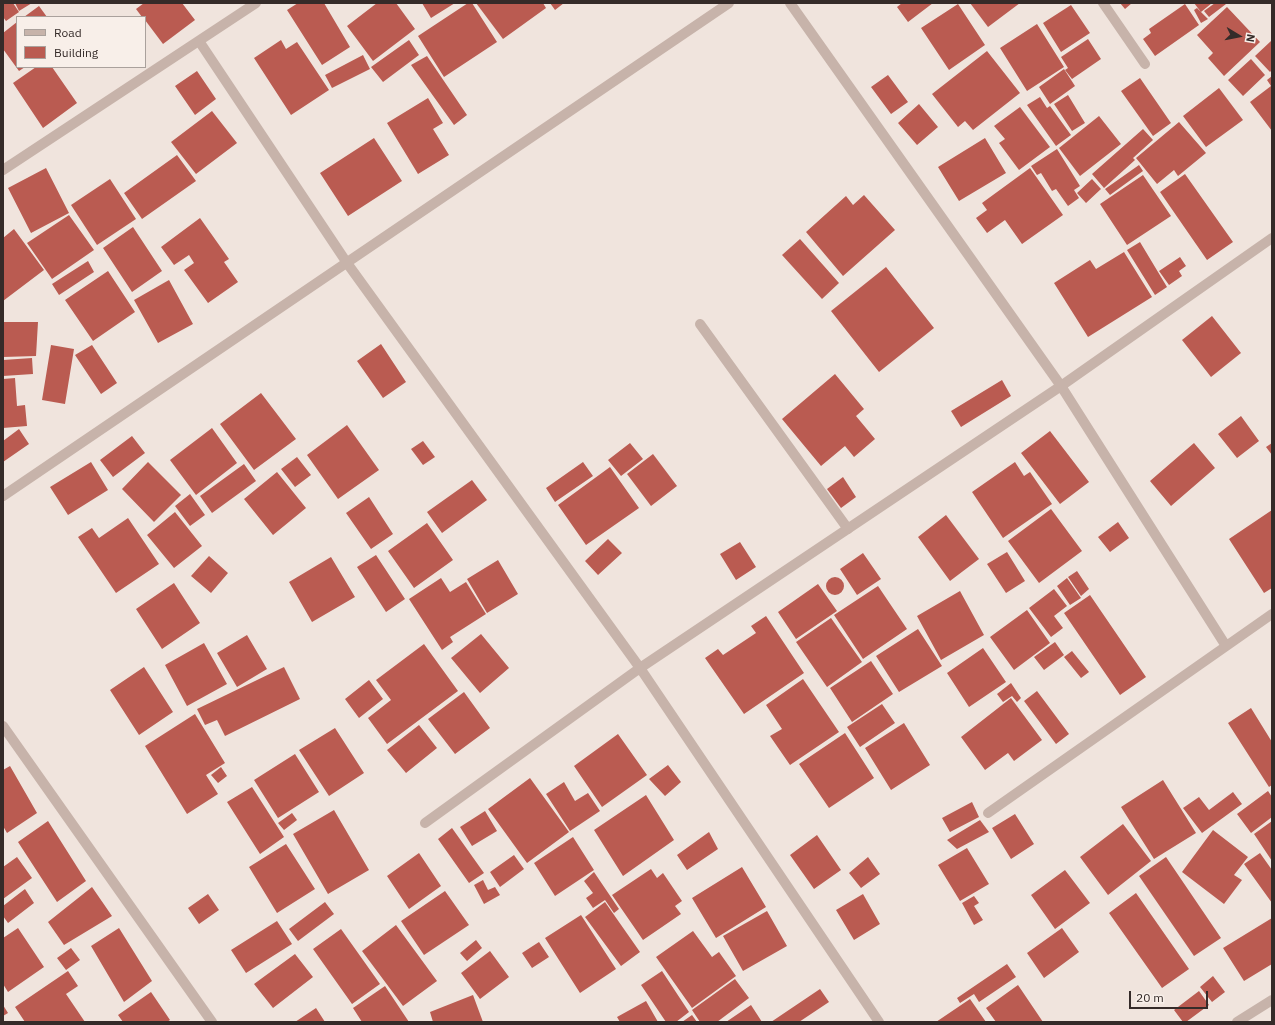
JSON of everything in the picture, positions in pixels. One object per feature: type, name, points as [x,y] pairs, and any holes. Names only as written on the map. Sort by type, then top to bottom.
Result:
[{"type":"street","points":[[3,170],[256,3]]},
{"type":"street","points":[[3,496],[729,3]]},
{"type":"street","points":[[790,3],[1061,386],[1226,646]]},
{"type":"street","points":[[1103,3],[1145,64]]},
{"type":"street","points":[[199,41],[347,263],[640,668],[878,1022]]},
{"type":"street","points":[[425,823],[640,668],[1061,386],[1272,238]]},
{"type":"street","points":[[700,324],[848,529]]},
{"type":"street","points":[[988,813],[1272,614]]},
{"type":"street","points":[[3,726],[212,1022]]},
{"type":"street","points":[[1237,1022],[1272,1000]]},
{"type":"building","points":[[3,3],[13,3],[19,12],[6,21],[3,17]]},
{"type":"building","points":[[15,3],[32,3],[19,11]]},
{"type":"building","points":[[144,3],[182,3],[195,20],[163,44],[146,21],[146,16],[141,16],[136,9]]},
{"type":"building","points":[[298,3],[324,3],[350,47],[322,65],[287,10]]},
{"type":"building","points":[[377,3],[396,3],[415,29],[373,61],[347,26]]},
{"type":"building","points":[[422,3],[455,3],[431,18]]},
{"type":"building","points":[[468,3],[472,3],[497,42],[444,77],[418,36]]},
{"type":"building","points":[[476,3],[543,3],[546,8],[503,39]]},
{"type":"building","points":[[550,3],[564,3],[555,10]]},
{"type":"building","points":[[902,3],[933,3],[908,22],[897,7]]},
{"type":"building","points":[[970,3],[1020,3],[988,27]]},
{"type":"building","points":[[1120,3],[1132,3],[1125,9]]},
{"type":"building","points":[[1194,3],[1212,3],[1201,12]]},
{"type":"building","points":[[1215,3],[1226,4],[1209,17],[1204,11]]},
{"type":"building","points":[[958,4],[985,45],[949,70],[921,28]]},
{"type":"building","points":[[1185,4],[1199,25],[1155,56],[1143,39],[1151,33],[1149,29]]},
{"type":"building","points":[[1071,5],[1090,33],[1061,52],[1043,23]]},
{"type":"building","points":[[39,6],[46,16],[25,16]]},
{"type":"building","points":[[1227,7],[1260,42],[1224,76],[1208,58],[1213,53],[1197,35]]},
{"type":"building","points":[[1197,8],[1208,19],[1201,23],[1194,10]]},
{"type":"building","points":[[16,23],[16,67],[3,49],[3,33]]},
{"type":"building","points":[[1037,24],[1064,67],[1027,91],[1000,48]]},
{"type":"building","points":[[1088,39],[1101,59],[1072,79],[1065,70],[1068,68],[1061,57]]},
{"type":"building","points":[[281,40],[286,49],[297,42],[329,90],[291,115],[254,58]]},
{"type":"building","points":[[409,40],[419,55],[383,82],[371,67]]},
{"type":"building","points":[[1271,41],[1272,70],[1270,72],[1255,56]]},
{"type":"building","points":[[987,51],[1020,93],[973,130],[965,121],[958,127],[932,94]]},
{"type":"building","points":[[363,55],[370,69],[332,88],[325,75]]},
{"type":"building","points":[[427,56],[467,115],[454,125],[411,65]]},
{"type":"building","points":[[1251,59],[1265,75],[1243,96],[1228,80]]},
{"type":"building","points":[[17,68],[24,68],[19,71]]},
{"type":"building","points":[[35,68],[53,68],[77,103],[43,128],[13,83]]},
{"type":"building","points":[[1064,69],[1075,86],[1050,104],[1039,87]]},
{"type":"building","points":[[197,71],[216,99],[195,115],[175,86]]},
{"type":"building","points":[[888,75],[908,102],[891,114],[871,87]]},
{"type":"building","points":[[1272,76],[1272,131],[1250,102],[1271,86],[1267,80]]},
{"type":"building","points":[[1140,78],[1171,123],[1153,136],[1121,91]]},
{"type":"building","points":[[1219,88],[1243,120],[1206,147],[1183,116]]},
{"type":"building","points":[[1068,95],[1085,123],[1072,131],[1054,104]]},
{"type":"building","points":[[1040,97],[1047,108],[1050,106],[1071,135],[1056,146],[1027,105]]},
{"type":"building","points":[[428,98],[443,123],[433,129],[449,155],[418,174],[387,123]]},
{"type":"building","points":[[919,104],[938,127],[917,145],[898,123]]},
{"type":"building","points":[[1020,107],[1050,147],[1019,170],[999,143],[1005,139],[994,126]]},
{"type":"building","points":[[212,111],[237,143],[196,174],[171,142]]},
{"type":"building","points":[[1099,116],[1121,144],[1080,176],[1059,148]]},
{"type":"building","points":[[1179,122],[1206,153],[1178,176],[1174,170],[1157,184],[1136,158]]},
{"type":"building","points":[[1143,129],[1153,140],[1133,158],[1135,160],[1104,188],[1092,174]]},
{"type":"building","points":[[374,138],[402,181],[348,216],[320,173]]},
{"type":"building","points":[[985,138],[1006,173],[959,201],[938,167]]},
{"type":"building","points":[[1057,149],[1080,186],[1074,190],[1079,198],[1068,206],[1056,189],[1052,191],[1041,173],[1037,175],[1031,166]]},
{"type":"building","points":[[177,155],[196,181],[142,219],[124,193]]},
{"type":"building","points":[[1139,165],[1143,171],[1110,195],[1105,189]]},
{"type":"building","points":[[46,168],[69,213],[31,233],[8,188]]},
{"type":"building","points":[[1030,168],[1063,215],[1022,244],[1005,220],[987,233],[976,218],[987,210],[982,203]]},
{"type":"building","points":[[1185,174],[1233,242],[1207,260],[1160,192]]},
{"type":"building","points":[[1143,175],[1171,216],[1127,245],[1100,204]]},
{"type":"building","points":[[110,179],[136,219],[97,245],[71,205]]},
{"type":"building","points":[[1092,179],[1101,189],[1086,203],[1077,193]]},
{"type":"building","points":[[864,195],[895,230],[843,276],[806,232],[846,196],[853,205]]},
{"type":"building","points":[[69,215],[94,250],[52,279],[27,243]]},
{"type":"building","points":[[200,218],[229,259],[224,262],[238,282],[208,303],[184,270],[194,263],[189,255],[174,265],[161,247]]},
{"type":"building","points":[[133,227],[162,271],[132,292],[103,248]]},
{"type":"building","points":[[14,229],[44,270],[3,301],[3,238]]},
{"type":"building","points":[[800,239],[839,283],[822,299],[782,255]]},
{"type":"building","points":[[1140,242],[1167,287],[1155,295],[1127,250]]},
{"type":"building","points":[[1124,252],[1152,297],[1088,337],[1054,283],[1090,260],[1096,269]]},
{"type":"building","points":[[1180,257],[1186,266],[1179,271],[1182,276],[1169,285],[1159,271]]},
{"type":"building","points":[[88,261],[94,272],[59,295],[52,284]]},
{"type":"building","points":[[886,267],[934,328],[879,372],[831,311]]},
{"type":"building","points":[[108,271],[135,312],[93,341],[65,300]]},
{"type":"building","points":[[169,280],[193,324],[158,343],[134,300]]},
{"type":"building","points":[[1212,316],[1241,353],[1211,377],[1182,340]]},
{"type":"building","points":[[3,322],[38,322],[36,356],[3,357]]},
{"type":"building","points":[[381,344],[406,382],[383,398],[357,361]]},
{"type":"building","points":[[51,345],[74,349],[65,404],[42,400]]},
{"type":"building","points":[[92,345],[117,383],[101,394],[75,355]]},
{"type":"building","points":[[32,358],[33,374],[3,376],[3,360]]},
{"type":"building","points":[[835,374],[864,409],[856,416],[875,439],[854,457],[845,446],[821,466],[782,419]]},
{"type":"building","points":[[15,378],[17,406],[25,405],[27,426],[3,428],[3,379]]},
{"type":"building","points":[[1002,380],[1011,396],[961,427],[951,411]]},
{"type":"building","points":[[261,393],[296,439],[254,470],[220,424]]},
{"type":"building","points":[[1241,416],[1259,441],[1237,458],[1218,434]]},
{"type":"building","points":[[347,425],[379,470],[338,499],[307,455]]},
{"type":"building","points":[[212,428],[237,463],[196,495],[170,460]]},
{"type":"building","points":[[19,429],[29,444],[3,462],[3,441]]},
{"type":"building","points":[[1050,431],[1089,482],[1060,504],[1021,453]]},
{"type":"building","points":[[132,436],[145,453],[113,477],[100,460]]},
{"type":"building","points":[[423,441],[435,457],[423,465],[411,449]]},
{"type":"building","points":[[630,443],[643,459],[621,476],[608,460]]},
{"type":"building","points":[[1194,443],[1215,468],[1171,506],[1150,481]]},
{"type":"building","points":[[1272,443],[1272,455],[1266,447]]},
{"type":"building","points":[[653,454],[677,486],[651,506],[627,474]]},
{"type":"building","points":[[297,457],[311,475],[295,487],[281,469]]},
{"type":"building","points":[[91,462],[108,490],[68,515],[50,487]]},
{"type":"building","points":[[148,462],[181,495],[154,522],[122,489]]},
{"type":"building","points":[[583,462],[593,476],[555,502],[546,488]]},
{"type":"building","points":[[1015,462],[1024,476],[1030,472],[1052,504],[1003,538],[972,492]]},
{"type":"building","points":[[244,464],[256,481],[212,513],[200,496]]},
{"type":"building","points":[[610,467],[639,508],[586,545],[558,505]]},
{"type":"building","points":[[277,472],[306,508],[273,535],[244,499]]},
{"type":"building","points":[[843,477],[856,497],[841,508],[827,489]]},
{"type":"building","points":[[472,480],[487,500],[442,533],[427,512]]},
{"type":"building","points":[[190,494],[205,515],[190,526],[175,506]]},
{"type":"building","points":[[369,497],[393,534],[371,549],[346,513]]},
{"type":"building","points":[[1051,509],[1082,551],[1039,583],[1008,541]]},
{"type":"building","points":[[1272,510],[1272,588],[1264,593],[1229,539]]},
{"type":"building","points":[[175,512],[202,546],[174,568],[147,535]]},
{"type":"building","points":[[946,515],[979,559],[950,581],[918,537]]},
{"type":"building","points":[[128,518],[159,564],[116,593],[78,537],[92,528],[99,538]]},
{"type":"building","points":[[1118,522],[1129,538],[1110,552],[1098,537]]},
{"type":"building","points":[[427,523],[453,560],[414,588],[388,551]]},
{"type":"building","points":[[608,539],[622,553],[598,575],[585,561]]},
{"type":"building","points":[[740,542],[756,567],[736,580],[720,554]]},
{"type":"building","points":[[1007,552],[1025,581],[1006,593],[987,564]]},
{"type":"building","points":[[863,553],[881,579],[857,595],[840,569]]},
{"type":"building","points":[[376,555],[405,599],[386,612],[357,567]]},
{"type":"building","points":[[209,556],[228,573],[211,593],[191,576]]},
{"type":"building","points":[[331,557],[355,597],[312,622],[289,582]]},
{"type":"building","points":[[498,560],[518,594],[487,613],[467,579]]},
{"type":"building","points":[[1077,571],[1089,589],[1081,596],[1068,577]]},
{"type":"building","points":[[831,577],[839,577],[844,582],[842,593],[839,595],[831,595],[826,590],[826,582]]},
{"type":"building","points":[[441,578],[450,592],[466,582],[486,614],[450,637],[453,642],[442,650],[409,599]]},
{"type":"building","points":[[1067,578],[1081,598],[1070,605],[1057,586]]},
{"type":"building","points":[[174,583],[200,623],[162,649],[136,609]]},
{"type":"building","points":[[818,584],[837,611],[796,639],[778,612]]},
{"type":"building","points":[[878,586],[907,629],[863,659],[834,615]]},
{"type":"building","points":[[1054,589],[1067,606],[1054,616],[1063,628],[1051,637],[1029,608]]},
{"type":"building","points":[[960,591],[984,635],[941,660],[917,616]]},
{"type":"building","points":[[1090,595],[1146,677],[1120,695],[1064,613]]},
{"type":"building","points":[[1027,610],[1050,643],[1014,670],[990,637]]},
{"type":"building","points":[[766,616],[804,673],[744,714],[705,658],[718,649],[723,655],[756,633],[751,626]]},
{"type":"building","points":[[831,618],[862,662],[827,687],[796,642]]},
{"type":"building","points":[[918,629],[942,666],[899,692],[876,656]]},
{"type":"building","points":[[481,634],[509,668],[480,693],[451,658]]},
{"type":"building","points":[[247,635],[267,669],[237,687],[217,653]]},
{"type":"building","points":[[1055,642],[1064,655],[1044,670],[1034,657]]},
{"type":"building","points":[[204,643],[227,684],[187,706],[165,665]]},
{"type":"building","points":[[424,644],[458,691],[387,744],[368,718],[391,700],[376,680]]},
{"type":"building","points":[[983,648],[1006,682],[969,707],[947,673]]},
{"type":"building","points":[[1072,651],[1089,672],[1081,678],[1064,657]]},
{"type":"building","points":[[871,661],[893,694],[852,722],[830,688]]},
{"type":"building","points":[[144,667],[173,712],[139,735],[110,690]]},
{"type":"building","points":[[284,667],[300,699],[225,736],[217,720],[205,725],[197,709]]},
{"type":"building","points":[[803,679],[839,732],[790,765],[770,736],[782,729],[766,705]]},
{"type":"building","points":[[369,680],[383,699],[359,718],[345,699]]},
{"type":"building","points":[[1011,683],[1021,698],[1017,702],[1012,696],[1003,702],[997,694]]},
{"type":"building","points":[[1037,691],[1069,734],[1056,744],[1024,701]]},
{"type":"building","points":[[464,692],[490,728],[455,754],[428,719]]},
{"type":"building","points":[[1011,698],[1042,740],[1014,761],[1008,753],[985,770],[961,737]]},
{"type":"building","points":[[882,704],[895,723],[860,747],[847,727]]},
{"type":"building","points":[[1251,708],[1272,742],[1272,785],[1269,787],[1228,723]]},
{"type":"building","points":[[195,714],[225,763],[206,775],[218,794],[187,814],[145,746]]},
{"type":"building","points":[[904,723],[930,765],[891,790],[865,748]]},
{"type":"building","points":[[419,725],[437,748],[406,773],[387,750]]},
{"type":"building","points":[[335,728],[364,773],[329,796],[299,750]]},
{"type":"building","points":[[845,733],[874,778],[829,808],[799,764]]},
{"type":"building","points":[[618,734],[647,775],[602,807],[574,766]]},
{"type":"building","points":[[295,754],[319,792],[278,818],[254,780]]},
{"type":"building","points":[[668,765],[681,782],[665,796],[649,779]]},
{"type":"building","points":[[10,766],[37,813],[7,833],[3,826],[3,770]]},
{"type":"building","points":[[221,767],[227,776],[218,783],[211,775]]},
{"type":"building","points":[[530,778],[569,832],[527,863],[488,809]]},
{"type":"building","points":[[1163,780],[1196,833],[1154,859],[1121,807]]},
{"type":"building","points":[[564,782],[575,801],[588,793],[600,811],[570,831],[546,794]]},
{"type":"building","points":[[252,787],[284,837],[260,854],[227,802]]},
{"type":"building","points":[[1268,791],[1272,797],[1272,817],[1251,833],[1237,814]]},
{"type":"building","points":[[1233,792],[1242,804],[1202,833],[1183,808],[1199,797],[1209,810]]},
{"type":"building","points":[[646,795],[674,840],[623,876],[594,830]]},
{"type":"building","points":[[972,802],[979,817],[950,832],[942,818]]},
{"type":"building","points":[[334,810],[369,870],[328,894],[293,834]]},
{"type":"building","points":[[485,811],[497,831],[472,846],[460,827]]},
{"type":"building","points":[[292,813],[297,820],[284,830],[278,823]]},
{"type":"building","points":[[1015,814],[1034,844],[1011,859],[992,828]]},
{"type":"building","points":[[980,820],[989,832],[957,849],[947,840]]},
{"type":"building","points":[[48,821],[86,881],[57,902],[18,842]]},
{"type":"building","points":[[1272,821],[1272,861],[1254,834]]},
{"type":"building","points":[[1123,824],[1151,861],[1108,895],[1080,857]]},
{"type":"building","points":[[452,828],[484,873],[469,883],[438,839]]},
{"type":"building","points":[[1213,830],[1248,857],[1234,875],[1242,880],[1224,904],[1182,872]]},
{"type":"building","points":[[709,832],[718,849],[687,870],[677,855]]},
{"type":"building","points":[[817,835],[841,870],[814,889],[790,855]]},
{"type":"building","points":[[573,837],[594,870],[555,896],[534,863]]},
{"type":"building","points":[[286,844],[315,889],[277,913],[249,867]]},
{"type":"building","points":[[967,848],[989,884],[960,901],[938,865]]},
{"type":"building","points":[[419,853],[441,886],[409,909],[387,876]]},
{"type":"building","points":[[1260,853],[1272,870],[1272,903],[1244,864]]},
{"type":"building","points":[[514,855],[524,869],[500,887],[490,872]]},
{"type":"building","points":[[17,857],[32,878],[3,899],[3,867]]},
{"type":"building","points":[[868,857],[880,874],[861,888],[849,873]]},
{"type":"building","points":[[1166,857],[1221,938],[1194,956],[1139,876]]},
{"type":"building","points":[[742,867],[766,907],[716,938],[692,898]]},
{"type":"building","points":[[651,869],[657,878],[663,873],[682,901],[675,906],[681,914],[643,940],[612,895]]},
{"type":"building","points":[[1065,870],[1090,903],[1055,929],[1031,895]]},
{"type":"building","points":[[594,872],[619,909],[614,913],[605,900],[593,908],[586,898],[593,893],[584,881]]},
{"type":"building","points":[[483,880],[488,890],[495,887],[500,895],[484,904],[474,885]]},
{"type":"building","points":[[92,887],[112,916],[64,945],[48,922]]},
{"type":"building","points":[[25,889],[34,903],[8,923],[3,916],[3,906]]},
{"type":"building","points":[[445,891],[469,925],[424,955],[401,921]]},
{"type":"building","points":[[1136,893],[1189,969],[1162,988],[1109,913]]},
{"type":"building","points":[[208,894],[219,910],[199,924],[188,908]]},
{"type":"building","points":[[863,894],[880,924],[854,940],[836,910]]},
{"type":"building","points":[[974,896],[979,903],[974,906],[983,920],[974,925],[962,903]]},
{"type":"building","points":[[325,902],[334,914],[298,941],[289,929]]},
{"type":"building","points":[[605,902],[640,952],[621,966],[585,917]]},
{"type":"building","points":[[767,911],[787,946],[743,971],[723,936]]},
{"type":"building","points":[[581,915],[616,969],[580,993],[545,938]]},
{"type":"building","points":[[1272,918],[1272,964],[1244,981],[1223,948]]},
{"type":"building","points":[[277,921],[292,944],[246,973],[231,950]]},
{"type":"building","points":[[396,925],[437,981],[403,1006],[362,951]]},
{"type":"building","points":[[18,928],[44,967],[8,992],[3,984],[3,938]]},
{"type":"building","points":[[119,928],[152,981],[124,1002],[91,946]]},
{"type":"building","points":[[1062,928],[1079,952],[1044,978],[1027,953]]},
{"type":"building","points":[[341,929],[380,984],[352,1004],[313,949]]},
{"type":"building","points":[[693,931],[712,957],[719,952],[736,976],[692,1008],[656,957]]},
{"type":"building","points":[[476,940],[482,948],[467,961],[460,953]]},
{"type":"building","points":[[539,942],[549,957],[532,968],[522,953]]},
{"type":"building","points":[[71,948],[80,960],[66,970],[57,958]]},
{"type":"building","points":[[490,951],[509,977],[480,999],[461,973]]},
{"type":"building","points":[[295,954],[313,977],[273,1008],[254,984]]},
{"type":"building","points":[[1007,964],[1016,977],[979,1002],[974,994],[960,1003],[957,998]]},
{"type":"building","points":[[68,971],[78,986],[66,994],[85,1022],[25,1022],[15,1007]]},
{"type":"building","points":[[662,971],[689,1012],[676,1022],[666,1022],[641,985]]},
{"type":"building","points":[[1213,976],[1225,992],[1212,1002],[1200,987]]},
{"type":"building","points":[[735,979],[749,998],[717,1022],[700,1022],[692,1010]]},
{"type":"building","points":[[1018,985],[1043,1022],[996,1022],[986,1008]]},
{"type":"building","points":[[385,986],[409,1022],[362,1022],[353,1008]]},
{"type":"building","points":[[820,989],[829,1002],[799,1022],[771,1022]]},
{"type":"building","points":[[1199,991],[1209,1005],[1186,1022],[1183,1022],[1174,1010]]},
{"type":"building","points":[[151,992],[170,1020],[167,1022],[123,1022],[118,1015]]},
{"type":"building","points":[[473,995],[483,1022],[433,1022],[430,1012]]},
{"type":"building","points":[[970,999],[986,1022],[936,1022]]},
{"type":"building","points":[[646,1001],[658,1022],[620,1022],[617,1017]]},
{"type":"building","points":[[3,1005],[8,1013],[3,1016]]},
{"type":"building","points":[[751,1005],[762,1022],[726,1022]]},
{"type":"building","points":[[316,1008],[325,1022],[295,1022]]},
{"type":"building","points":[[692,1015],[697,1022],[682,1022]]}]
